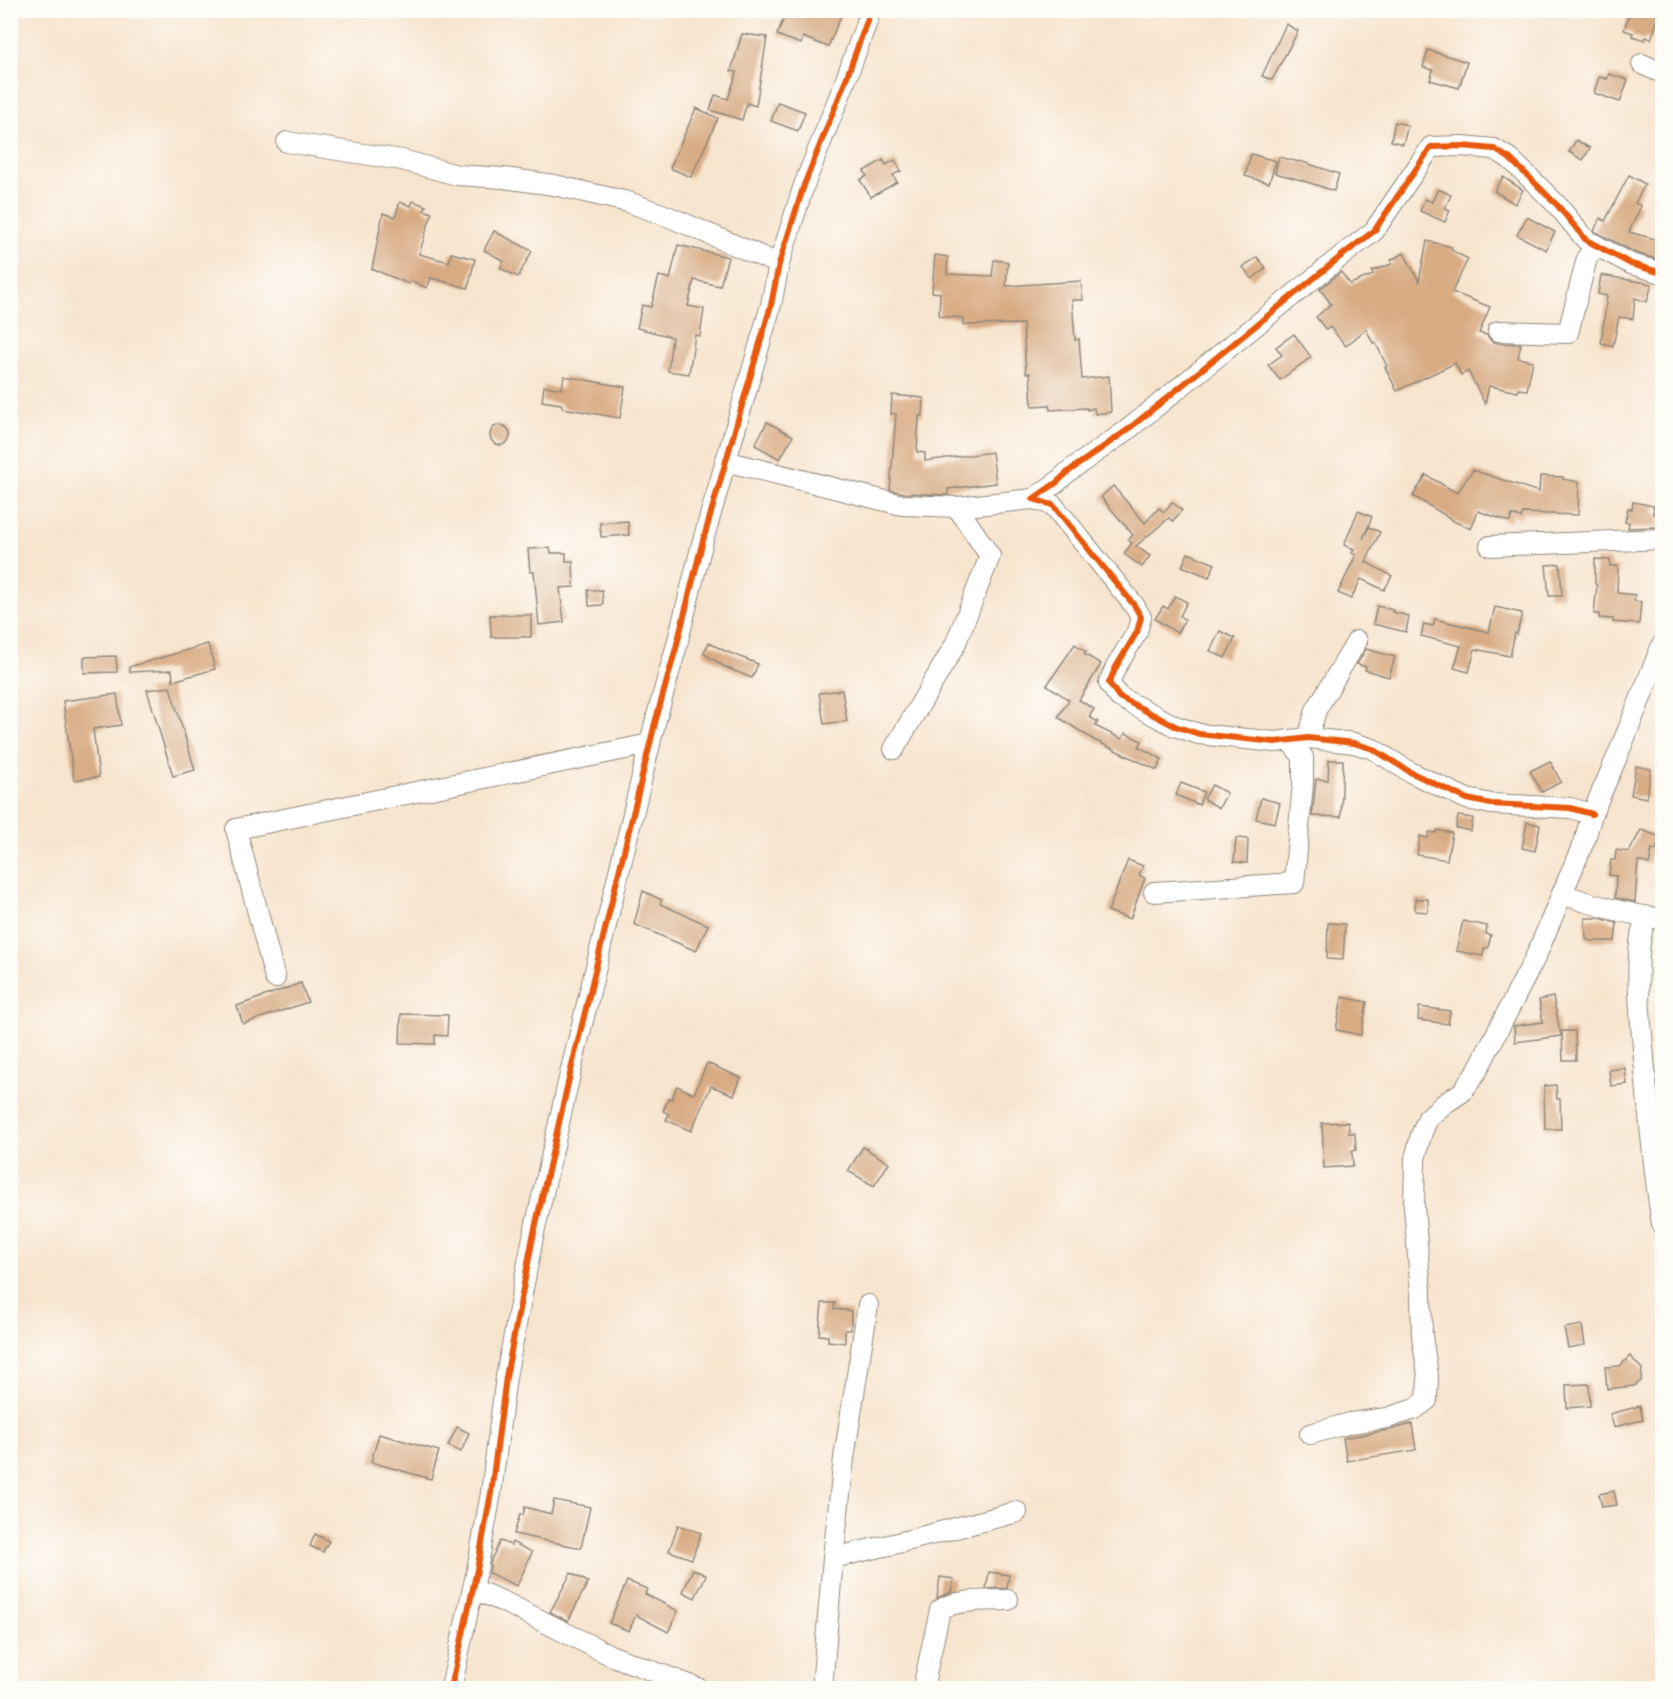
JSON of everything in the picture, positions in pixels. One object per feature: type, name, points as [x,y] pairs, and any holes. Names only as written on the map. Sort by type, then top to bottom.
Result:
[{"type":"street","points":[[451,1689],[491,1493],[506,1377],[533,1237],[650,744],[702,544],[771,305],[779,264],[804,185],[871,10]]},
{"type":"street","points":[[1642,64],[1662,73]]},
{"type":"street","points":[[287,142],[402,160],[457,175],[504,177],[554,185],[628,202],[667,216],[779,264]]},
{"type":"street","points":[[1033,499],[1126,431],[1374,231],[1431,147],[1462,146],[1494,149],[1509,158],[1557,206],[1586,240],[1631,264],[1662,273]]},
{"type":"street","points":[[1498,331],[1568,333],[1587,258],[1596,245]]},
{"type":"street","points":[[725,461],[902,505],[957,507],[1033,499],[1053,506],[1134,605],[1141,617],[1137,632],[1108,683],[1119,697],[1175,726],[1199,734],[1275,742],[1299,739],[1354,742],[1373,749],[1410,772],[1467,799],[1491,804],[1570,807],[1592,814]]},
{"type":"street","points":[[894,749],[955,645],[990,556],[957,507]]},
{"type":"street","points":[[1490,546],[1662,539]]},
{"type":"street","points":[[1154,892],[1294,883],[1303,783],[1303,756],[1299,739],[1358,641]]},
{"type":"street","points":[[1310,1434],[1350,1423],[1387,1418],[1415,1409],[1427,1400],[1428,1376],[1422,1336],[1414,1206],[1415,1159],[1421,1135],[1428,1118],[1462,1092],[1476,1071],[1536,956],[1662,645]]},
{"type":"street","points":[[275,978],[236,829],[650,744]]},
{"type":"street","points":[[1562,894],[1584,902],[1654,918]]},
{"type":"street","points":[[1654,918],[1642,927],[1640,1000],[1652,1150],[1662,1224]]},
{"type":"street","points":[[822,1689],[844,1458],[868,1305]]},
{"type":"street","points":[[833,1558],[1017,1512]]},
{"type":"street","points":[[473,1589],[610,1655],[698,1689]]},
{"type":"street","points":[[924,1689],[940,1610],[946,1605],[1008,1600]]},
{"type":"building","points":[[787,10],[843,10],[828,47],[803,37],[801,44],[777,35]]},
{"type":"building","points":[[1630,10],[1650,10],[1660,14],[1651,39],[1646,37],[1645,40],[1632,36],[1633,33],[1624,30]]},
{"type":"building","points":[[1286,24],[1298,31],[1272,80],[1262,76]]},
{"type":"building","points":[[742,34],[767,37],[756,106],[747,103],[742,120],[710,110],[715,95],[728,99],[737,72],[731,71]]},
{"type":"building","points":[[1428,50],[1467,62],[1459,88],[1430,80],[1433,70],[1423,67]]},
{"type":"building","points":[[1609,74],[1628,80],[1620,102],[1594,93],[1599,77],[1607,79]]},
{"type":"building","points":[[778,102],[805,112],[798,131],[771,121]]},
{"type":"building","points":[[696,108],[718,118],[691,177],[670,168]]},
{"type":"building","points":[[1395,122],[1408,125],[1403,144],[1391,141]]},
{"type":"building","points":[[1576,140],[1590,148],[1583,160],[1569,152]]},
{"type":"building","points":[[1251,154],[1276,161],[1269,183],[1245,176]]},
{"type":"building","points":[[1279,157],[1300,161],[1339,174],[1334,191],[1275,173]]},
{"type":"building","points":[[883,160],[886,165],[895,160],[901,171],[893,175],[897,182],[871,197],[860,180],[867,176],[864,171]]},
{"type":"building","points":[[1629,175],[1645,184],[1635,203],[1641,206],[1629,232],[1662,241],[1662,261],[1636,253],[1594,231],[1600,218],[1605,221]]},
{"type":"building","points":[[1503,177],[1523,190],[1515,204],[1494,191]]},
{"type":"building","points":[[1438,189],[1451,195],[1445,208],[1450,210],[1445,222],[1420,211],[1425,199],[1432,202]]},
{"type":"building","points":[[413,201],[426,206],[424,210],[432,213],[419,254],[449,262],[451,253],[475,259],[468,288],[431,278],[427,288],[410,280],[409,284],[372,269],[383,213],[395,217],[400,202],[411,206]]},
{"type":"building","points":[[1527,217],[1555,232],[1546,250],[1517,235]]},
{"type":"building","points":[[494,231],[532,251],[518,277],[500,268],[504,261],[484,250]]},
{"type":"building","points":[[1427,241],[1452,247],[1451,250],[1468,259],[1452,292],[1490,307],[1479,333],[1487,335],[1491,341],[1497,343],[1521,344],[1518,358],[1533,361],[1527,390],[1518,389],[1518,392],[1489,386],[1485,404],[1468,371],[1461,375],[1455,363],[1397,391],[1375,342],[1373,343],[1366,329],[1346,346],[1330,327],[1326,330],[1316,317],[1331,304],[1320,289],[1341,272],[1350,284],[1373,275],[1372,271],[1392,264],[1391,260],[1404,253],[1419,281]]},
{"type":"building","points":[[678,245],[728,257],[720,286],[694,280],[688,306],[704,309],[700,336],[695,335],[689,374],[668,371],[672,337],[637,328],[642,305],[651,307],[659,276],[670,279]]},
{"type":"building","points":[[935,255],[948,257],[947,274],[992,276],[994,260],[1008,262],[1006,286],[1081,281],[1083,300],[1072,300],[1075,340],[1079,339],[1082,379],[1109,376],[1111,412],[1095,414],[1094,408],[1050,410],[1049,405],[1032,406],[1030,373],[1026,373],[1023,324],[963,325],[963,318],[939,316],[940,293],[932,292]]},
{"type":"building","points":[[1257,257],[1266,268],[1252,279],[1243,267]]},
{"type":"building","points":[[1601,275],[1652,284],[1647,302],[1635,298],[1633,319],[1619,317],[1613,346],[1601,343],[1607,296],[1598,294]]},
{"type":"building","points":[[1294,334],[1311,357],[1280,380],[1268,365],[1282,355],[1276,347]]},
{"type":"building","points":[[564,376],[625,387],[620,418],[563,408],[561,404],[542,401],[544,386],[562,389]]},
{"type":"building","points":[[892,395],[924,398],[923,416],[919,416],[917,452],[925,453],[925,461],[992,452],[996,483],[948,489],[948,495],[890,490],[896,414],[891,414]]},
{"type":"building","points":[[767,422],[793,436],[780,459],[755,445]]},
{"type":"building","points":[[500,425],[507,428],[510,435],[507,442],[500,445],[493,442],[490,435],[493,428]]},
{"type":"building","points":[[1473,470],[1539,492],[1540,476],[1563,477],[1563,479],[1579,482],[1578,515],[1523,513],[1521,518],[1512,515],[1510,522],[1478,511],[1471,529],[1453,521],[1413,496],[1426,475],[1457,493]]},
{"type":"building","points":[[1113,486],[1145,523],[1159,508],[1164,512],[1172,502],[1182,510],[1173,521],[1169,518],[1136,546],[1150,556],[1142,567],[1124,554],[1132,543],[1128,540],[1133,535],[1101,497]]},
{"type":"building","points":[[1633,502],[1654,506],[1653,514],[1659,514],[1657,527],[1628,528],[1629,522],[1625,522],[1628,508],[1632,509]]},
{"type":"building","points":[[1358,511],[1372,517],[1363,539],[1369,527],[1380,532],[1366,562],[1392,576],[1384,590],[1361,579],[1351,599],[1338,593],[1356,555],[1352,553],[1354,549],[1344,545]]},
{"type":"building","points":[[628,521],[629,535],[601,537],[600,523]]},
{"type":"building","points":[[550,548],[551,553],[566,553],[566,561],[573,561],[574,587],[560,588],[564,622],[539,625],[534,572],[530,572],[528,549]]},
{"type":"building","points":[[1188,553],[1215,564],[1209,577],[1182,566]]},
{"type":"building","points":[[1595,559],[1610,560],[1610,566],[1618,566],[1617,593],[1635,595],[1634,601],[1641,602],[1639,624],[1613,622],[1613,619],[1599,618],[1599,614],[1594,614],[1597,585],[1595,584]]},
{"type":"building","points":[[1560,564],[1562,596],[1549,596],[1546,565]]},
{"type":"building","points":[[588,590],[602,590],[603,605],[589,606]]},
{"type":"building","points":[[1175,596],[1187,602],[1180,616],[1185,620],[1177,633],[1155,619],[1163,606],[1168,609]]},
{"type":"building","points":[[1377,606],[1409,616],[1406,632],[1373,624]]},
{"type":"building","points":[[1495,607],[1522,613],[1510,656],[1475,649],[1469,672],[1454,668],[1461,646],[1421,636],[1424,624],[1433,626],[1435,619],[1489,632]]},
{"type":"building","points":[[490,615],[531,615],[531,637],[491,637]]},
{"type":"building","points":[[1220,631],[1235,638],[1225,658],[1210,651]]},
{"type":"building","points":[[709,643],[758,664],[752,678],[725,667],[703,653]]},
{"type":"building","points":[[208,644],[215,669],[173,681],[172,670],[130,672],[129,667]]},
{"type":"building","points":[[1075,644],[1086,652],[1084,654],[1101,664],[1079,700],[1094,709],[1089,717],[1098,722],[1095,726],[1122,739],[1125,733],[1142,741],[1139,747],[1162,759],[1157,770],[1094,740],[1058,717],[1069,700],[1047,685]]},
{"type":"building","points":[[1366,649],[1395,657],[1389,677],[1365,670],[1366,667],[1357,664]]},
{"type":"building","points":[[116,656],[117,672],[84,673],[84,657]]},
{"type":"building","points":[[170,687],[195,770],[173,776],[147,690]]},
{"type":"building","points":[[842,690],[847,721],[824,724],[819,693]]},
{"type":"building","points":[[117,694],[121,725],[93,729],[99,777],[74,780],[63,701]]},
{"type":"building","points":[[1329,760],[1343,760],[1341,817],[1312,816],[1316,779],[1328,780]]},
{"type":"building","points":[[1550,761],[1561,782],[1542,792],[1530,771]]},
{"type":"building","points":[[1636,766],[1651,769],[1647,798],[1631,795]]},
{"type":"building","points":[[1181,783],[1204,792],[1199,805],[1176,795]]},
{"type":"building","points":[[1212,785],[1227,793],[1219,808],[1204,799]]},
{"type":"building","points":[[1261,798],[1280,803],[1275,823],[1256,819]]},
{"type":"building","points":[[1458,816],[1473,818],[1471,831],[1456,828]]},
{"type":"building","points":[[1527,822],[1540,825],[1535,851],[1522,848]]},
{"type":"building","points":[[1437,830],[1452,833],[1447,860],[1417,855],[1420,836],[1428,838],[1429,832],[1436,833]]},
{"type":"building","points":[[1641,830],[1661,837],[1656,850],[1652,849],[1649,864],[1638,861],[1635,902],[1615,898],[1616,876],[1609,875],[1611,860],[1615,860],[1616,850],[1629,852]]},
{"type":"building","points":[[1236,838],[1248,839],[1247,863],[1234,862]]},
{"type":"building","points":[[1128,860],[1143,866],[1139,875],[1145,878],[1130,919],[1108,911]]},
{"type":"building","points":[[643,891],[662,900],[660,904],[708,925],[696,951],[634,924]]},
{"type":"building","points":[[1415,899],[1428,899],[1428,912],[1415,911]]},
{"type":"building","points":[[1585,918],[1599,918],[1617,923],[1615,941],[1586,939]]},
{"type":"building","points":[[1463,921],[1487,926],[1486,934],[1491,935],[1488,948],[1484,948],[1483,956],[1456,951]]},
{"type":"building","points":[[1328,923],[1345,924],[1343,960],[1327,959]]},
{"type":"building","points":[[301,983],[308,1002],[243,1024],[237,1006]]},
{"type":"building","points":[[1342,997],[1367,1002],[1361,1035],[1336,1030]]},
{"type":"building","points":[[1553,997],[1561,1036],[1515,1042],[1514,1026],[1543,1022],[1539,1000]]},
{"type":"building","points":[[1419,1007],[1450,1011],[1448,1024],[1418,1020]]},
{"type":"building","points":[[401,1014],[448,1015],[447,1036],[435,1035],[435,1044],[400,1043]]},
{"type":"building","points":[[1562,1031],[1575,1031],[1576,1060],[1563,1060]]},
{"type":"building","points":[[707,1063],[741,1078],[734,1095],[711,1086],[691,1131],[666,1120],[669,1114],[663,1111],[669,1098],[672,1099],[677,1086],[694,1094]]},
{"type":"building","points":[[1625,1068],[1627,1084],[1611,1086],[1609,1070]]},
{"type":"building","points":[[1556,1085],[1557,1099],[1560,1099],[1561,1129],[1545,1129],[1544,1086]]},
{"type":"building","points":[[1348,1122],[1349,1133],[1355,1133],[1356,1150],[1352,1151],[1353,1166],[1324,1168],[1322,1123]]},
{"type":"building","points":[[863,1147],[889,1163],[874,1186],[848,1171]]},
{"type":"building","points":[[822,1303],[835,1303],[834,1309],[851,1311],[851,1330],[845,1330],[845,1343],[828,1341],[828,1336],[819,1335]]},
{"type":"building","points":[[1582,1325],[1585,1345],[1568,1348],[1564,1328]]},
{"type":"building","points":[[1630,1356],[1642,1369],[1641,1381],[1634,1386],[1607,1389],[1605,1367],[1620,1366]]},
{"type":"building","points":[[1589,1384],[1590,1406],[1567,1408],[1566,1385]]},
{"type":"building","points":[[1640,1406],[1643,1420],[1614,1427],[1610,1414]]},
{"type":"building","points":[[1412,1424],[1416,1450],[1347,1461],[1343,1438]]},
{"type":"building","points":[[457,1427],[469,1433],[461,1452],[448,1446]]},
{"type":"building","points":[[379,1434],[439,1451],[431,1479],[371,1462]]},
{"type":"building","points":[[1614,1491],[1617,1505],[1602,1507],[1599,1494]]},
{"type":"building","points":[[554,1500],[590,1507],[581,1548],[514,1534],[520,1514],[523,1515],[525,1507],[551,1514]]},
{"type":"building","points":[[678,1525],[701,1533],[692,1559],[669,1551]]},
{"type":"building","points":[[315,1534],[329,1541],[323,1552],[310,1546]]},
{"type":"building","points":[[500,1541],[511,1545],[512,1542],[532,1552],[517,1586],[489,1573],[491,1560]]},
{"type":"building","points":[[693,1569],[706,1575],[695,1598],[683,1592]]},
{"type":"building","points":[[989,1572],[1009,1575],[1007,1588],[986,1589]]},
{"type":"building","points":[[571,1573],[588,1582],[568,1621],[550,1612]]},
{"type":"building","points":[[940,1577],[954,1579],[951,1592],[937,1598]]},
{"type":"building","points":[[627,1581],[647,1589],[645,1594],[678,1611],[668,1632],[636,1615],[629,1631],[609,1623]]},
{"type":"cycle path","points":[[451,1688],[477,1570],[491,1493],[506,1377],[533,1237],[655,723],[702,544],[771,305],[779,264],[804,185],[871,10]]},
{"type":"cycle path","points":[[1592,814],[1570,808],[1491,804],[1467,799],[1410,772],[1373,749],[1354,743],[1308,738],[1275,742],[1199,734],[1175,726],[1119,697],[1109,683],[1137,632],[1141,617],[1134,605],[1053,505],[1033,499],[1126,431],[1374,231],[1431,147],[1462,146],[1494,149],[1509,158],[1530,178],[1558,206],[1586,240],[1631,264],[1662,273]]}]
